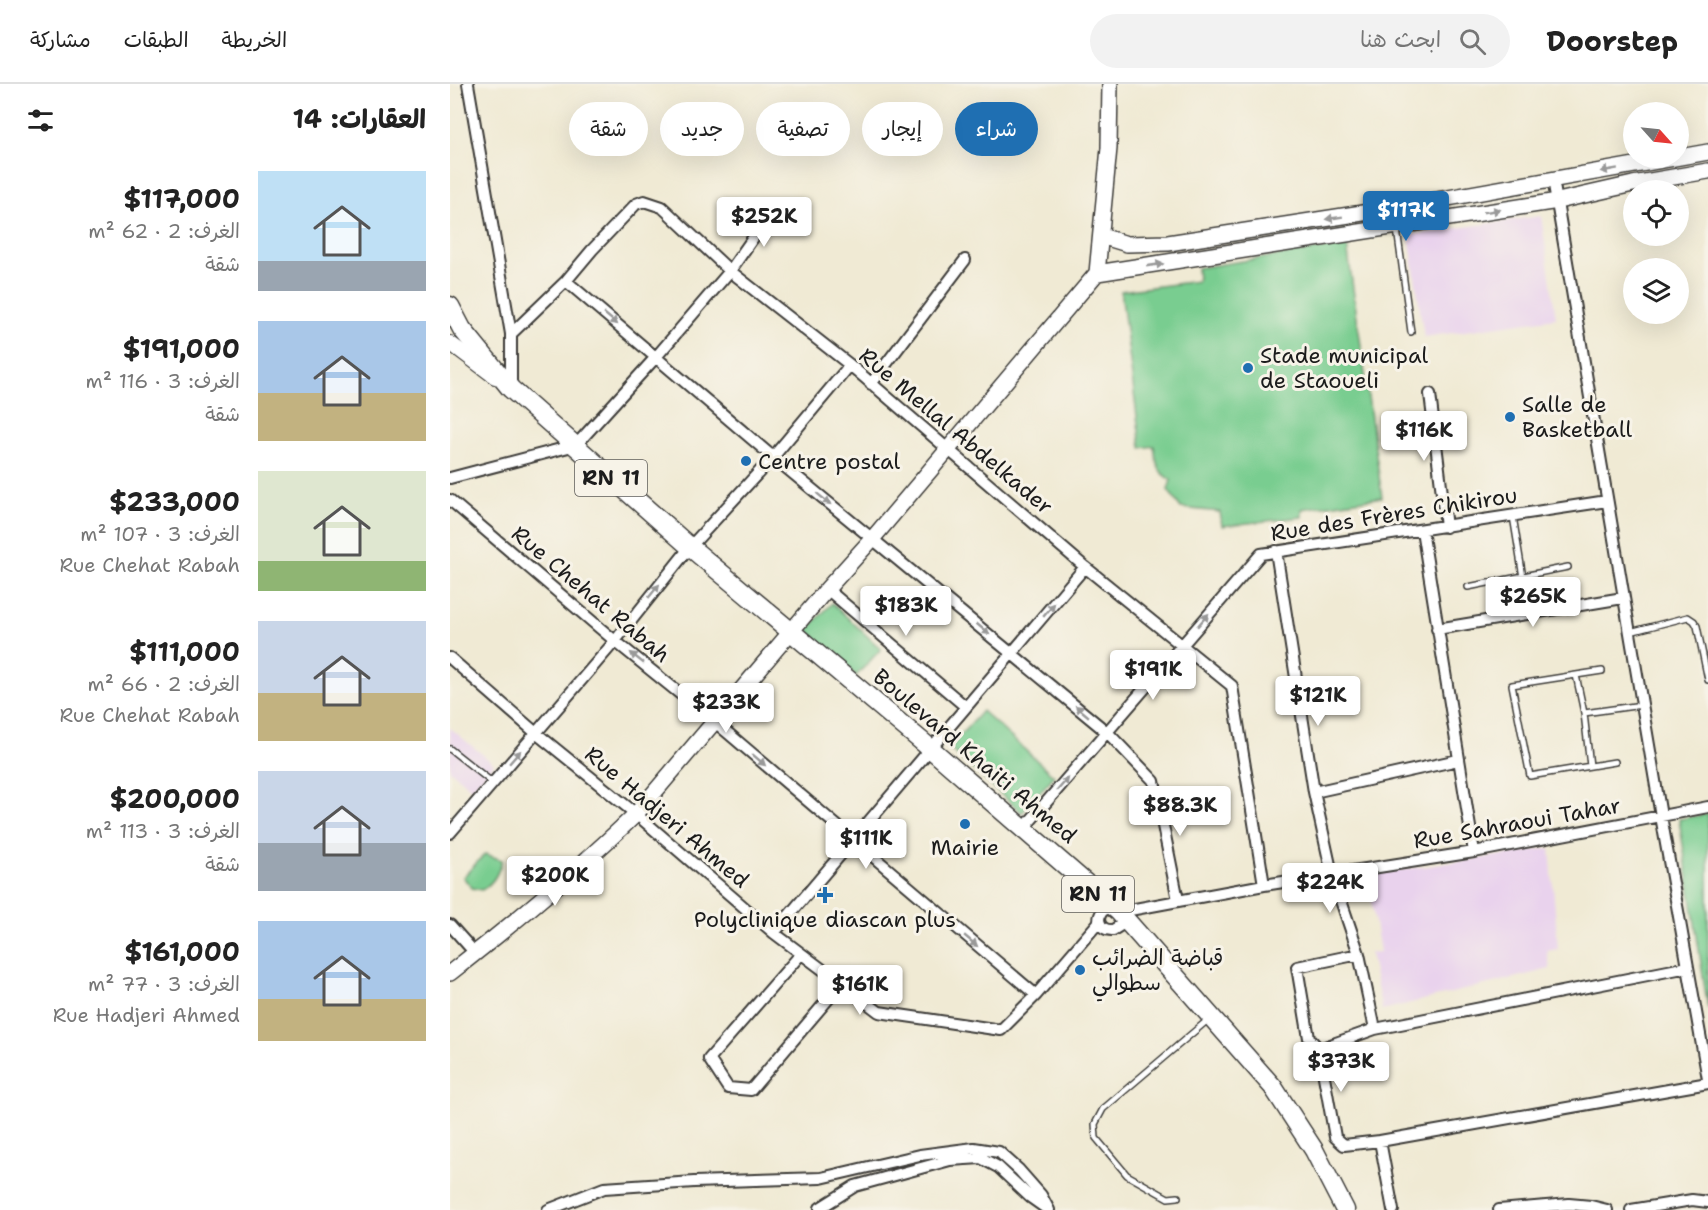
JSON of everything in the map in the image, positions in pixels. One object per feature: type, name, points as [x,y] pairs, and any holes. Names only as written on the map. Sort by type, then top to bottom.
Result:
[{"type":"highway","name":"Boulevard Khaiti Ahmed","points":[[450,306],[462,329],[511,388],[690,548],[931,749],[1120,913],[1274,1087],[1314,1150],[1345,1210]]},
{"type":"main road","points":[[450,973],[636,814],[1097,273],[1109,148],[1110,84]]},
{"type":"main road","points":[[1101,236],[1127,244],[1168,243],[1369,212],[1708,152]]},
{"type":"main road","points":[[1097,273],[1558,201],[1633,184],[1708,171]]},
{"type":"street","points":[[468,84],[511,334],[511,388]]},
{"type":"street","points":[[1359,954],[1296,967],[1309,1038],[1319,1048],[1335,1137],[1344,1145],[1380,1141],[1708,1081],[1706,1057],[1623,598],[1553,179]]},
{"type":"street","name":"Rue Mellal Abdelkader","points":[[511,334],[566,281],[636,204],[644,201],[662,207],[730,271],[850,365],[1085,567],[1232,686],[1264,885]]},
{"type":"street","points":[[450,478],[576,445],[730,271],[774,208]]},
{"type":"street","points":[[871,384],[965,260]]},
{"type":"street","points":[[566,281],[773,457],[1108,733],[1154,781],[1178,900]]},
{"type":"street","points":[[450,343],[511,388]]},
{"type":"street","points":[[450,833],[615,640],[690,548],[773,457],[850,365]]},
{"type":"street","points":[[1430,394],[1446,526]]},
{"type":"street","name":"Rue Chehat Rabah","points":[[450,501],[715,722],[1036,996]]},
{"type":"street","name":"Rue des Frères Chikirou","points":[[1024,828],[1261,554],[1607,501]]},
{"type":"street","points":[[1422,530],[1474,852]]},
{"type":"street","points":[[1276,551],[1314,792],[1332,874],[1359,954],[1375,1029]]},
{"type":"street","points":[[774,933],[1085,567]]},
{"type":"street","points":[[827,589],[966,707]]},
{"type":"street","points":[[1437,629],[1623,598]]},
{"type":"street","name":"Rue Hadjeri Ahmed","points":[[450,658],[774,933],[879,1012],[1001,1030],[1036,996],[1099,922]]},
{"type":"street","points":[[1314,792],[1458,760]]},
{"type":"street","name":"Rue Sahraoui Tahar","points":[[1120,913],[1264,885],[1474,852],[1708,807]]},
{"type":"street","points":[[1107,908],[1120,913],[1120,925],[1113,930],[1104,929],[1099,922],[1098,918],[1107,908]]},
{"type":"street","points":[[450,925],[475,953]]},
{"type":"street","points":[[801,954],[709,1059],[728,1088],[750,1090],[841,984]]},
{"type":"street","points":[[1319,1048],[1375,1029],[1688,967]]},
{"type":"street","points":[[1380,1141],[1393,1210]]},
{"type":"street","points":[[548,1210],[604,1188],[694,1182],[821,1178],[920,1155],[974,1148],[999,1152],[1041,1195],[1049,1210]]},
{"type":"street","points":[[820,1208],[855,1186],[950,1160],[981,1158],[998,1167],[1030,1197],[1049,1210]]},
{"type":"street","points":[[1631,1210],[1692,1200],[1708,1202]]},
{"type":"street","points":[[1499,1210],[1580,1204],[1607,1210]]},
{"type":"lane","points":[[1397,226],[1412,332]]},
{"type":"lane","points":[[1513,516],[1529,614]]},
{"type":"lane","points":[[1468,587],[1568,567]]},
{"type":"lane","points":[[1630,632],[1688,617],[1697,626],[1708,680]]},
{"type":"lane","points":[[1602,671],[1512,685],[1530,776],[1615,762]]},
{"type":"lane","points":[[1576,675],[1584,713],[1590,766]]},
{"type":"lane","points":[[1584,713],[1642,705]]},
{"type":"lane","points":[[450,749],[493,783]]},
{"type":"lane","points":[[1178,1197],[1168,1198],[1127,1176],[1096,1138],[1095,1124],[1103,1109],[1210,1017]]},
{"type":"shaded area","points":[[1541,216],[1556,318],[1424,337],[1409,235]]},
{"type":"shaded area","points":[[450,728],[494,764],[472,789],[450,770]]},
{"type":"shaded area","points":[[1550,848],[1558,949],[1547,951],[1550,969],[1382,1010],[1370,953],[1380,952],[1367,875]]},
{"type":"green space","name":"Stade municipal de Staoueli","points":[[1347,245],[1382,497],[1302,509],[1302,517],[1222,526],[1220,512],[1181,508],[1168,490],[1171,480],[1160,470],[1154,446],[1141,448],[1121,291],[1198,281],[1197,268]]},
{"type":"green space","points":[[832,603],[881,649],[856,676],[807,630]]},
{"type":"green space","points":[[982,711],[1054,776],[1022,813],[949,748]]},
{"type":"green space","points":[[1708,814],[1708,1009],[1679,819]]},
{"type":"green space","points":[[485,854],[502,860],[499,869],[493,881],[482,890],[472,888],[463,877]]},
{"type":"place","name":"Stade municipal de Staoueli","points":[[1248,368]]},
{"type":"place","name":"Salle de Basketball","points":[[1510,417]]},
{"type":"place","name":"Centre postal","points":[[746,461]]},
{"type":"place","name":"Mairie","points":[[965,824]]},
{"type":"place","name":"Polyclinique diascan plus","points":[[825,895]]},
{"type":"place","name":"قباضة الضرائب سطوالي","points":[[1080,970]]}]
